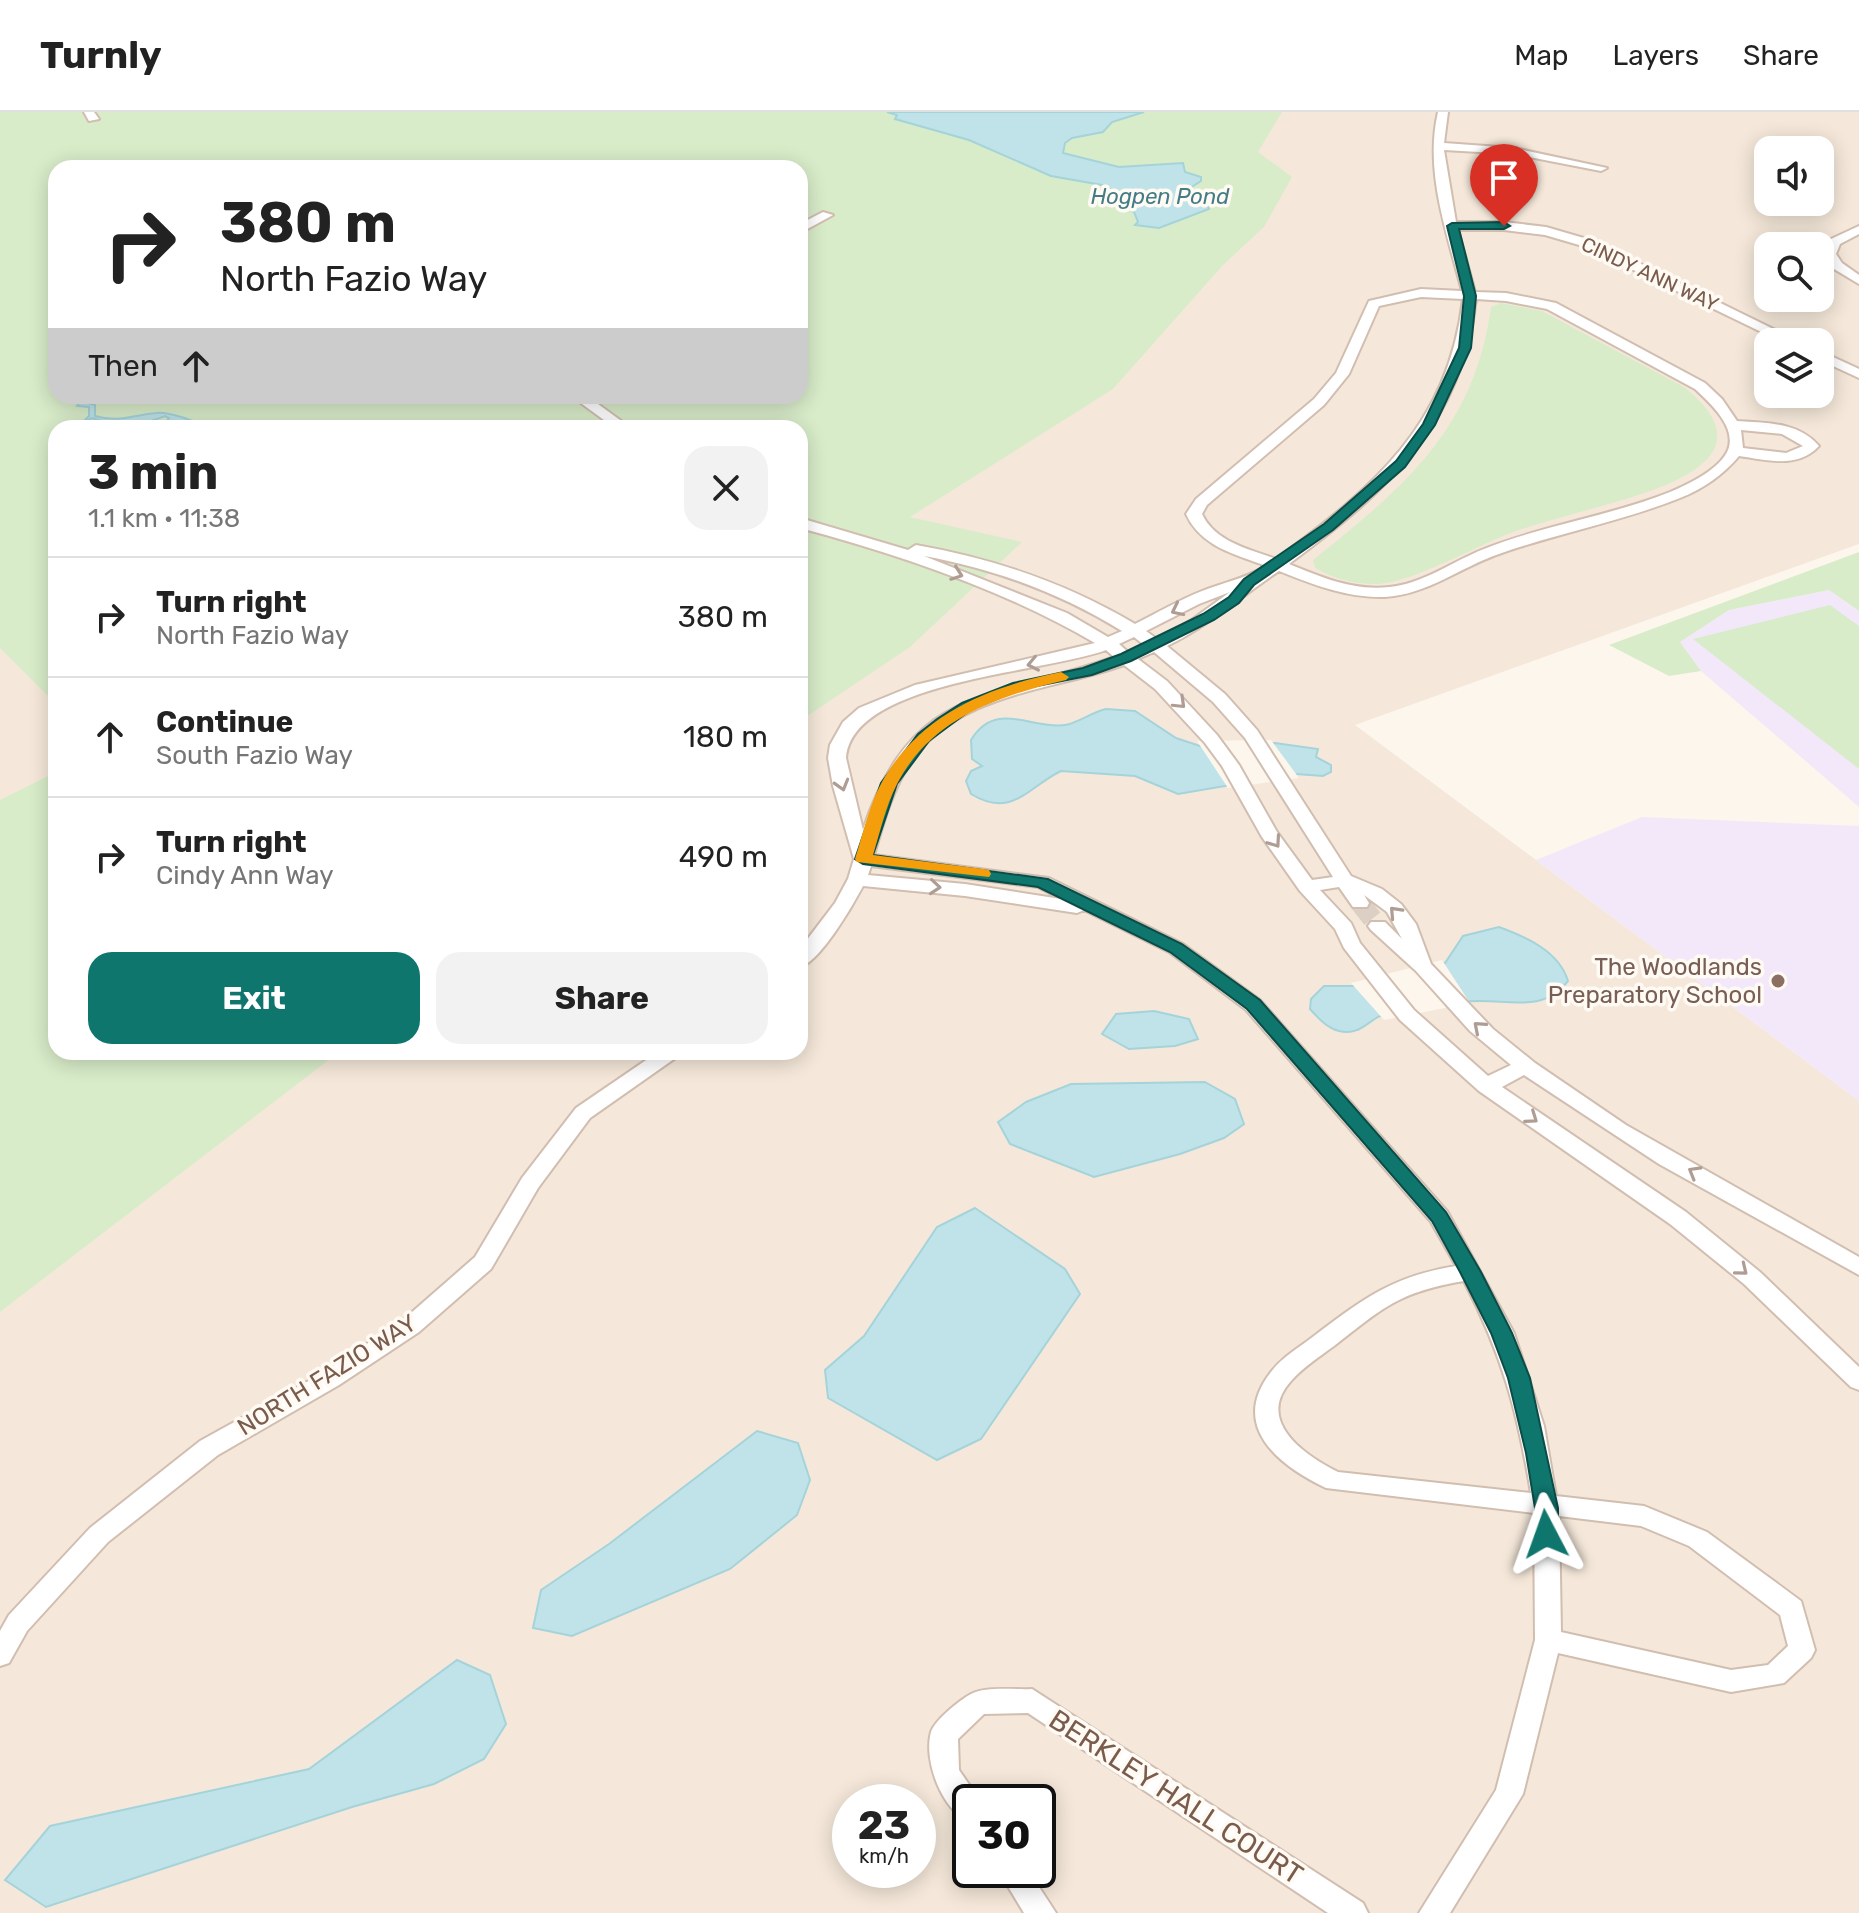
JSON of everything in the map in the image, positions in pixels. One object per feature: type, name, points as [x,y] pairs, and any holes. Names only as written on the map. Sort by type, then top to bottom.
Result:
[{"type":"street","points":[[863,859],[838,776],[838,748],[851,722],[881,702],[937,685],[1077,654],[1108,644],[1210,593],[1249,582],[1277,565],[1368,494],[1400,464],[1429,425],[1465,348],[1470,296],[1452,226],[1438,146],[1443,112]]},
{"type":"street","points":[[1438,146],[1514,151],[1601,168]]},
{"type":"street","points":[[808,225],[827,215]]},
{"type":"street","name":"CINDY ANN WAY","points":[[1452,226],[1546,231],[1590,244],[1764,328]]},
{"type":"street","points":[[1859,230],[1833,242],[1828,249],[1829,258],[1837,266],[1859,280]]},
{"type":"street","points":[[1421,293],[1470,296],[1506,297],[1551,306],[1700,386],[1717,402],[1733,425],[1737,439],[1735,451],[1719,471],[1676,495],[1542,534],[1489,552],[1416,586],[1388,592],[1354,591],[1277,565],[1218,542],[1200,527],[1194,514],[1201,502],[1319,402],[1342,374],[1374,304],[1421,293]]},
{"type":"street","points":[[1834,362],[1859,374]]},
{"type":"street","points":[[590,404],[612,420]]},
{"type":"street","points":[[1733,425],[1803,435],[1812,446],[1804,455],[1785,458],[1735,451]]},
{"type":"street","points":[[808,525],[885,546],[1061,616],[1126,657],[1188,711],[1211,739],[1230,765],[1268,833],[1307,887],[1306,899],[1310,908],[1351,944],[1407,1015],[1486,1086],[1678,1218],[1752,1278],[1859,1381]]},
{"type":"street","points":[[885,546],[961,556],[1019,573],[1133,631],[1153,645],[1221,700],[1251,735],[1360,903]]},
{"type":"street","points":[[808,952],[822,937],[858,880],[889,783],[923,737],[967,706],[1018,686],[1087,671],[1153,645],[1234,600],[1249,582]]},
{"type":"street","points":[[863,859],[1042,882],[1176,948],[1253,1005],[1439,1217],[1470,1272],[1502,1333],[1532,1426],[1546,1508],[1548,1640],[1509,1794],[1434,1913]]},
{"type":"street","points":[[858,880],[1041,899],[1112,915]]},
{"type":"street","points":[[1307,887],[1345,880],[1375,893],[1394,908],[1414,939],[1422,965]]},
{"type":"street","points":[[1378,926],[1392,943],[1422,965],[1455,1006],[1526,1066],[1584,1107],[1859,1267]]},
{"type":"street","name":"NORTH FAZIO WAY","points":[[0,1655],[18,1623],[99,1535],[209,1448],[331,1379],[411,1326],[483,1263],[530,1183],[583,1113],[660,1060]]},
{"type":"street","points":[[1486,1086],[1526,1066]]},
{"type":"street","points":[[1470,1272],[1411,1283],[1364,1309],[1279,1378],[1267,1402],[1270,1426],[1282,1449],[1307,1469],[1335,1481],[1546,1508],[1644,1516],[1698,1539],[1792,1609],[1802,1650],[1775,1675],[1731,1681],[1548,1640]]},
{"type":"street","name":"BERKLEY HALL COURT","points":[[953,1784],[945,1773],[944,1734],[978,1703],[1032,1701],[1353,1913]]},
{"type":"street","points":[[1024,1888],[1041,1913]]},
{"type":"shaded area","points":[[0,112],[1859,112],[1859,544],[1355,725],[1859,1101],[1859,1913],[0,1913]]},
{"type":"shaded area","points":[[1829,590],[1859,611],[1859,807],[1701,671],[1680,642],[1729,610]]},
{"type":"shaded area","name":"The Woodlands Preparatory School","points":[[1642,817],[1859,826],[1859,1101],[1536,860]]},
{"type":"green space","points":[[0,112],[1282,112],[1258,152],[1292,177],[1264,227],[1223,265],[1113,389],[910,517],[1022,542],[910,647],[808,716],[808,420],[48,420],[48,696],[0,648]]},
{"type":"green space","points":[[1501,303],[1542,311],[1684,387],[1709,412],[1717,434],[1712,453],[1696,468],[1648,492],[1516,531],[1428,570],[1394,581],[1379,584],[1354,582],[1315,568],[1313,560],[1377,507],[1430,452],[1469,388],[1482,350],[1491,307]]},
{"type":"green space","points":[[1859,552],[1859,611],[1829,590],[1729,610],[1680,642],[1701,671],[1669,676],[1609,645]]},
{"type":"green space","points":[[1830,605],[1859,626],[1859,769],[1693,639]]},
{"type":"green space","points":[[48,776],[48,1060],[329,1060],[0,1312],[0,800]]},
{"type":"water","name":"Hogpen Pond","points":[[887,112],[1144,112],[1112,122],[1103,132],[1072,138],[1065,143],[1063,153],[1119,167],[1183,163],[1185,172],[1201,177],[1201,181],[1190,188],[1204,199],[1209,209],[1159,228],[1135,225],[1138,222],[1134,212],[1118,205],[1123,195],[1102,185],[1051,176],[969,140],[895,119],[897,115]]},
{"type":"water","points":[[95,405],[95,416],[104,418],[162,413],[188,420],[167,420],[169,418],[165,416],[154,420],[85,420],[89,416],[89,407],[77,406]]},
{"type":"water","points":[[1106,709],[1135,711],[1176,738],[1200,746],[1275,743],[1318,749],[1316,757],[1331,765],[1331,772],[1323,776],[1296,774],[1178,794],[1135,776],[1061,771],[1009,802],[985,801],[971,794],[966,781],[971,771],[982,766],[972,759],[971,740],[992,721],[1015,719],[1065,725]]},
{"type":"water","points":[[1499,927],[1549,953],[1564,970],[1568,981],[1557,992],[1533,1002],[1478,1001],[1407,1010],[1385,1014],[1351,1032],[1331,1028],[1310,1009],[1311,999],[1324,986],[1353,986],[1445,963],[1463,936]]},
{"type":"water","points":[[1154,1011],[1189,1019],[1198,1039],[1175,1046],[1129,1049],[1102,1034],[1116,1014]]},
{"type":"water","points":[[1205,1082],[1235,1099],[1244,1124],[1224,1138],[1180,1154],[1094,1177],[1010,1144],[998,1122],[1026,1102],[1071,1084]]},
{"type":"water","points":[[975,1208],[1065,1269],[1080,1294],[981,1439],[937,1460],[828,1398],[825,1370],[864,1336],[937,1227]]},
{"type":"water","points":[[757,1431],[798,1443],[810,1480],[797,1515],[730,1569],[572,1636],[533,1628],[541,1590],[609,1544]]},
{"type":"water","points":[[457,1660],[490,1675],[506,1724],[484,1759],[434,1784],[352,1807],[46,1907],[5,1880],[50,1826],[309,1769]]},
{"type":"pier","points":[[1271,740],[1299,778],[1228,788],[1197,741]]},
{"type":"pier","points":[[1442,960],[1470,1003],[1384,1020],[1351,983]]},
{"type":"tunnel","points":[[1360,903],[1378,926]]},
{"type":"slow traffic","points":[[983,874],[863,859],[889,783],[923,737],[967,706],[1018,686],[1061,677]]},
{"type":"place","name":"The Woodlands Preparatory School","points":[[1778,981]]},
{"type":"route","points":[[1504,226],[1452,226],[1470,296],[1465,348],[1429,425],[1400,464],[1329,527],[1249,582],[1234,600],[1208,617],[1126,657],[1087,671],[1018,686],[967,706],[923,737],[889,783],[863,859],[1042,882],[1176,948],[1253,1005],[1439,1217],[1470,1272],[1502,1333],[1519,1378],[1537,1453],[1546,1508],[1546,1534]]}]
